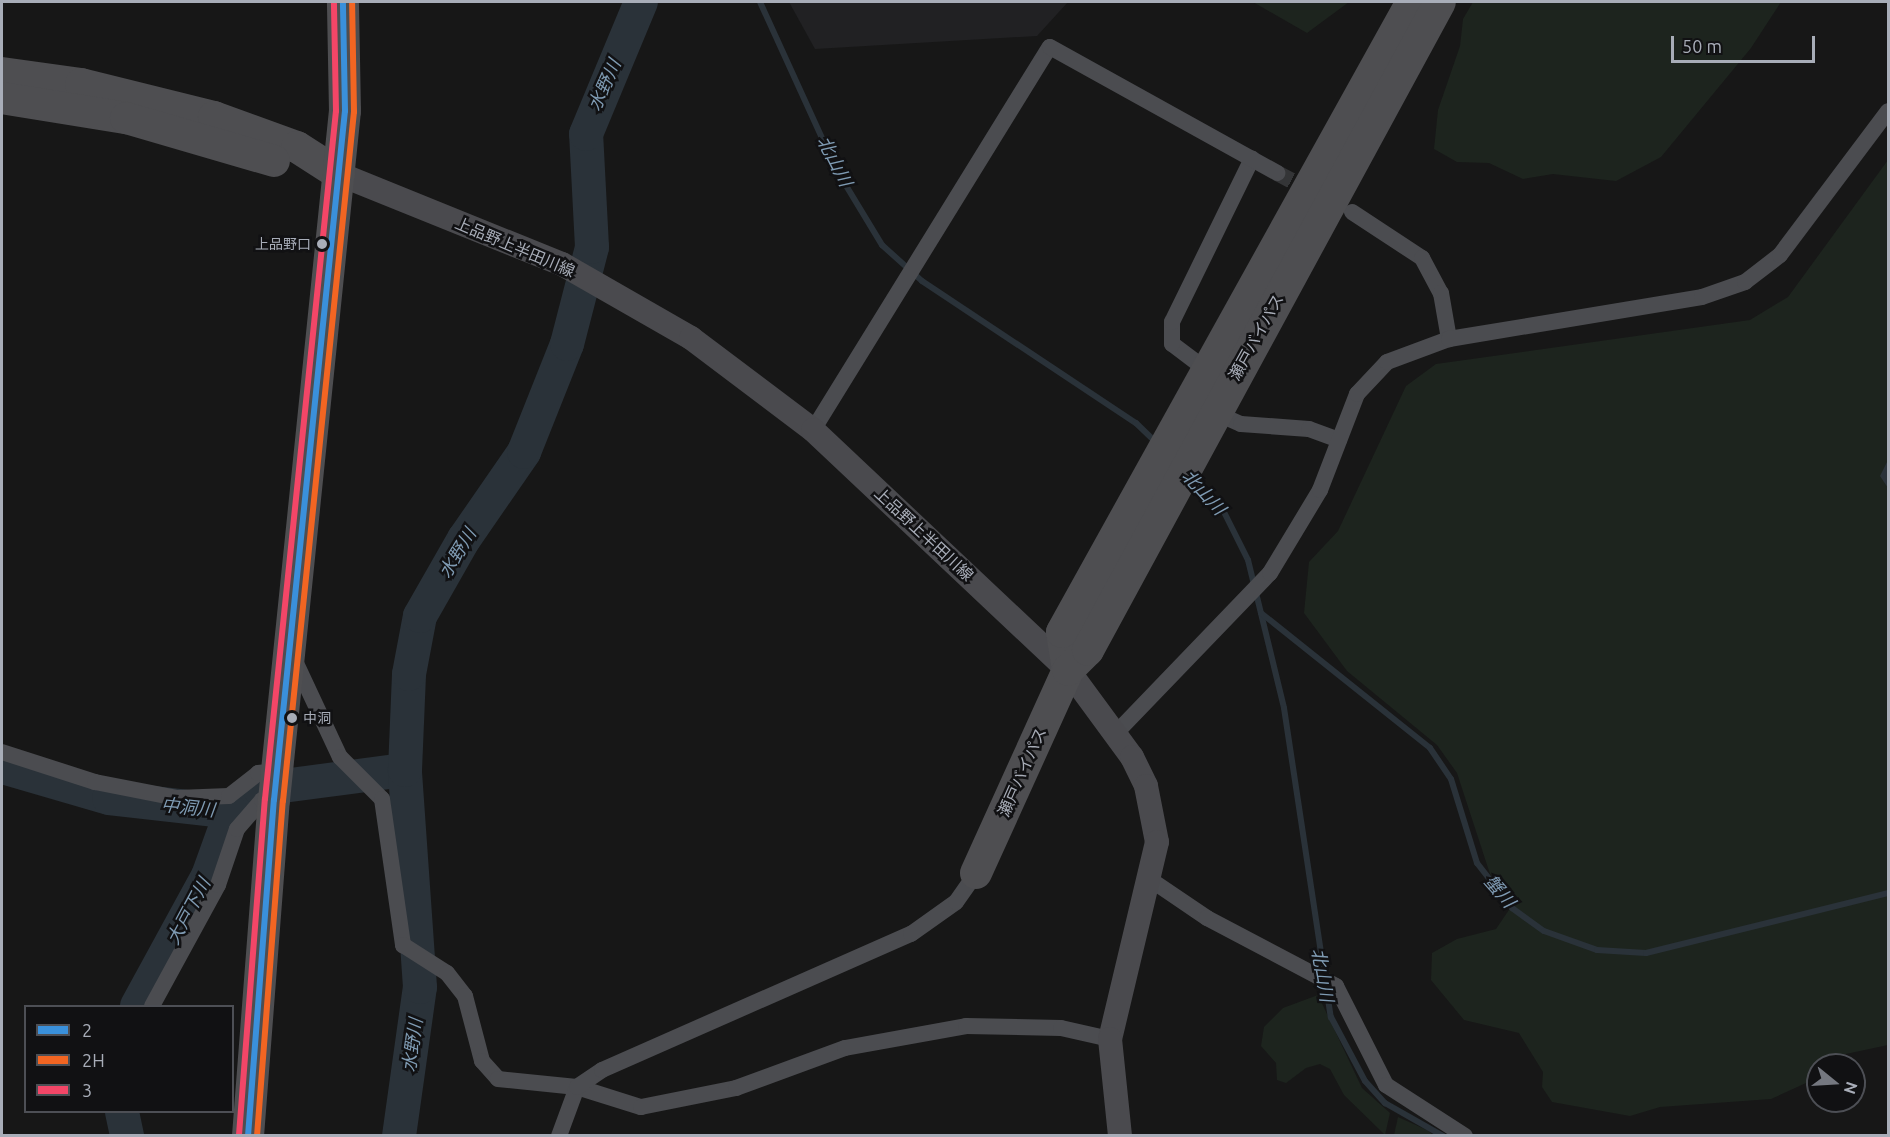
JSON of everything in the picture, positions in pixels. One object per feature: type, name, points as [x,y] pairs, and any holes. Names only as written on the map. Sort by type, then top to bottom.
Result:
[{"type":"highway","points":[[244,1119],[289,647],[339,174],[346,62],[342,2]]},
{"type":"highway","name":"瀬戸バイパス","points":[[1068,670],[1062,632],[1149,466],[1412,2]]},
{"type":"highway","name":"瀬戸バイパス","points":[[976,873],[1068,670],[1088,650],[1440,2]]},
{"type":"highway","points":[[2,73],[81,84],[214,117],[297,147],[339,174]]},
{"type":"highway","points":[[2,98],[126,118],[292,167],[339,174]]},
{"type":"street","points":[[813,430],[929,249],[1050,47],[1277,173]]},
{"type":"street","points":[[1116,733],[1245,604],[1270,573],[1320,490],[1339,440],[1371,377],[1404,353],[1449,339],[1702,297],[1746,282],[1780,255],[1888,111]]},
{"type":"street","points":[[1204,368],[1172,344],[1172,322],[1252,159]]},
{"type":"street","name":"上品野上半田川線","points":[[339,174],[562,264],[618,295],[761,386],[813,430],[1068,670],[1116,733],[1146,786],[1157,842],[1151,880],[1110,1039],[1120,1136]]},
{"type":"street","points":[[1352,212],[1422,258],[1441,293],[1449,339]]},
{"type":"street","points":[[1216,413],[1240,424],[1310,429],[1339,440]]},
{"type":"street","points":[[289,647],[340,757],[370,784],[382,799],[404,945],[447,973],[465,996],[482,1061],[498,1079],[577,1087],[641,1107],[736,1088],[861,1045],[966,1026],[1061,1028],[1110,1039]]},
{"type":"street","points":[[2,752],[95,782],[177,798],[229,796],[258,773],[276,785],[237,830],[218,885],[153,1005]]},
{"type":"street","points":[[559,1136],[577,1087],[602,1070],[911,934],[956,902],[976,873]]},
{"type":"street","points":[[1151,880],[1311,975],[1336,986],[1386,1084],[1465,1136]]},
{"type":"shaded area","points":[[789,2],[1068,2],[1037,36],[815,49]]},
{"type":"shaded area","points":[[1253,2],[1349,2],[1307,33]]},
{"type":"shaded area","points":[[1473,2],[1781,2],[1751,48],[1661,157],[1616,181],[1553,174],[1523,179],[1489,163],[1457,162],[1434,149],[1438,110],[1460,46],[1463,19]]},
{"type":"shaded area","points":[[1888,160],[1888,1045],[1850,1053],[1806,1053],[1806,1083],[1771,1099],[1660,1107],[1630,1116],[1552,1102],[1542,1087],[1543,1072],[1519,1033],[1464,1020],[1431,980],[1432,953],[1457,939],[1496,929],[1515,901],[1490,874],[1457,773],[1437,745],[1347,671],[1304,613],[1309,562],[1338,531],[1406,386],[1436,364],[1750,320],[1788,297]]},
{"type":"shaded area","points":[[1888,460],[1888,488],[1880,476]]},
{"type":"shaded area","points":[[1318,995],[1362,1088],[1390,1113],[1385,1135],[1344,1095],[1330,1069],[1320,1064],[1306,1068],[1286,1083],[1277,1080],[1276,1063],[1261,1046],[1264,1027],[1283,1008]]},
{"type":"shaded area","points":[[1398,1117],[1427,1130],[1433,1135],[1394,1135]]},
{"type":"waterway","name":"水野川","points":[[399,1136],[420,987],[405,770],[409,674],[420,616],[464,539],[524,452],[567,344],[592,247],[586,134],[641,2]]},
{"type":"waterway","name":"北山川","points":[[760,2],[836,169],[882,245],[922,281],[1136,423],[1158,444]]},
{"type":"waterway","name":"北山川","points":[[1193,478],[1223,510],[1248,560],[1284,708],[1331,1017],[1365,1081],[1385,1103],[1443,1136]]},
{"type":"waterway","name":"蟹川","points":[[1261,613],[1430,748],[1451,779],[1477,863],[1512,908],[1544,931],[1597,950],[1646,953],[1888,893]]},
{"type":"waterway","name":"中洞川","points":[[2,767],[109,798],[231,812],[260,789],[405,770]]},
{"type":"waterway","name":"大戸下川","points":[[138,1005],[208,876],[231,812]]},
{"type":"waterway","name":"大戸下川","points":[[122,1113],[127,1136]]},
{"type":"tunnel","points":[[1277,173],[1313,192]]},
{"type":"transit line","name":"3","points":[[239,1135],[265,799],[336,111],[334,2]]},
{"type":"transit line","name":"2","points":[[248,1136],[274,800],[345,111],[343,2]]},
{"type":"transit line","name":"2H","points":[[257,1136],[283,801],[354,112],[352,2]]},
{"type":"place","name":"上品野口","points":[[322,244]]},
{"type":"place","name":"中洞","points":[[292,718]]}]
